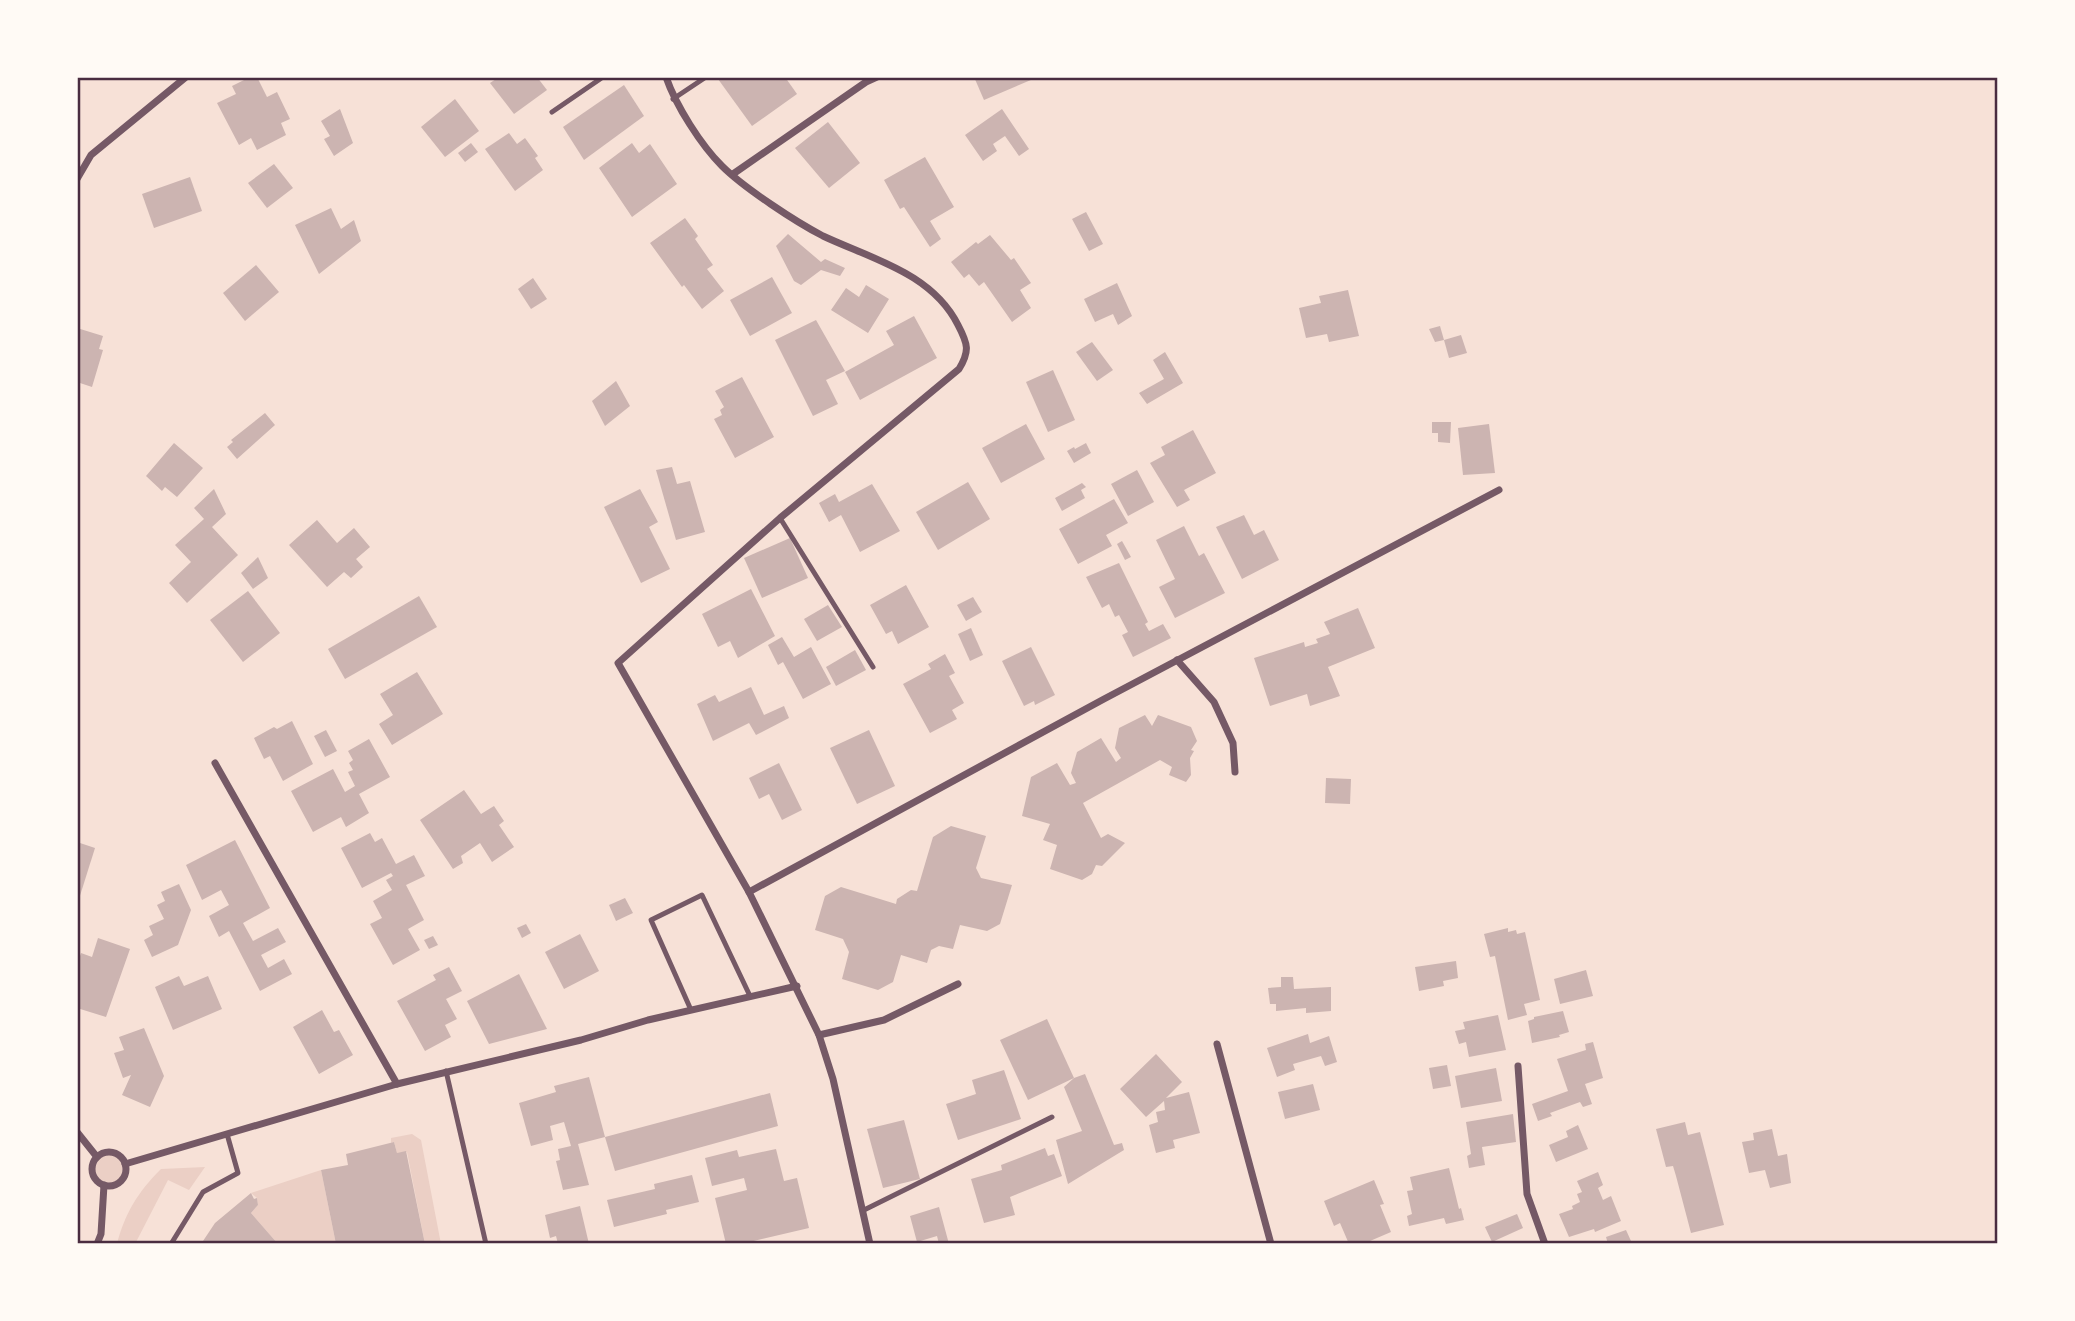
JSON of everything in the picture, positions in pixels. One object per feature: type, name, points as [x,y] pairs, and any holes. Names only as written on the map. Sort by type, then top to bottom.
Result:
[{"type":"street","points":[[77,179],[91,155],[186,77]]},
{"type":"street","points":[[666,77],[673,99],[722,166],[771,203],[822,235],[894,266],[923,285],[956,320],[967,346],[967,356],[958,369],[780,518],[618,663],[749,892],[819,1035],[833,1079],[870,1244]]},
{"type":"street","points":[[733,174],[877,77]]},
{"type":"street","points":[[749,892],[1177,660],[1499,490]]},
{"type":"street","points":[[1177,660],[1214,702],[1233,743],[1236,772]]},
{"type":"street","points":[[215,763],[397,1084]]},
{"type":"street","points":[[819,1035],[884,1020],[958,984]]},
{"type":"street","points":[[125,1164],[446,1071],[797,986]]},
{"type":"street","points":[[1217,1044],[1272,1244]]},
{"type":"street","points":[[1518,1066],[1527,1194],[1545,1244]]},
{"type":"street","points":[[77,1132],[97,1157]]},
{"type":"street","points":[[102,1154],[119,1155],[125,1164],[125,1175],[119,1183],[104,1185],[99,1183],[93,1174],[92,1168],[97,1157],[102,1154]]},
{"type":"street","points":[[97,1244],[101,1234],[104,1185]]},
{"type":"lane","points":[[552,112],[603,77]]},
{"type":"lane","points":[[673,99],[706,77]]},
{"type":"lane","points":[[780,518],[873,667]]},
{"type":"lane","points":[[691,1010],[651,920],[702,895],[750,996]]},
{"type":"lane","points":[[446,1071],[486,1244]]},
{"type":"lane","points":[[864,1210],[1052,1117]]},
{"type":"lane","points":[[172,1244],[203,1192],[238,1173],[227,1134]]},
{"type":"shaded area","points":[[412,1134],[421,1140],[441,1244],[425,1244],[407,1152],[397,1153],[394,1142],[391,1143],[391,1138]]},
{"type":"shaded area","points":[[109,1152],[121,1157],[126,1169],[121,1181],[109,1186],[97,1181],[92,1169],[97,1157]]},
{"type":"shaded area","points":[[205,1167],[189,1190],[168,1180],[135,1244],[117,1244],[133,1204],[161,1169]]},
{"type":"shaded area","points":[[321,1170],[336,1244],[278,1244],[251,1213],[258,1205],[257,1198],[251,1193]]},
{"type":"building","points":[[250,77],[257,77],[267,97],[277,92],[290,119],[281,123],[286,135],[257,150],[251,138],[239,145],[217,103],[236,94],[232,86]]},
{"type":"building","points":[[499,77],[537,77],[547,90],[514,114],[490,83]]},
{"type":"building","points":[[785,77],[797,94],[752,126],[718,79]]},
{"type":"building","points":[[974,77],[1038,77],[984,100]]},
{"type":"building","points":[[624,85],[644,116],[584,160],[563,127]]},
{"type":"building","points":[[455,99],[479,131],[445,157],[421,127]]},
{"type":"building","points":[[340,109],[353,143],[334,156],[324,139],[330,136],[321,121]]},
{"type":"building","points":[[1002,109],[1029,149],[1019,156],[1005,136],[993,144],[997,151],[983,161],[965,135]]},
{"type":"building","points":[[828,122],[860,163],[829,188],[795,148]]},
{"type":"building","points":[[509,133],[517,144],[525,138],[538,156],[535,158],[543,170],[515,191],[485,149]]},
{"type":"building","points":[[471,143],[478,152],[465,162],[458,153]]},
{"type":"building","points":[[632,143],[639,153],[650,144],[677,184],[632,217],[599,168]]},
{"type":"building","points":[[925,157],[954,207],[930,221],[941,239],[930,247],[904,207],[900,209],[884,180]]},
{"type":"building","points":[[274,164],[293,188],[267,208],[248,183]]},
{"type":"building","points":[[190,177],[202,211],[154,228],[142,194]]},
{"type":"building","points":[[331,208],[341,229],[354,220],[361,241],[319,274],[295,225]]},
{"type":"building","points":[[1086,212],[1103,244],[1089,251],[1072,219]]},
{"type":"building","points":[[685,218],[698,236],[695,239],[713,265],[707,269],[724,291],[702,309],[650,243]]},
{"type":"building","points":[[788,234],[821,262],[825,259],[845,268],[840,276],[821,270],[801,285],[794,281],[776,246]]},
{"type":"building","points":[[990,235],[1011,260],[1014,258],[1031,283],[1020,290],[1031,308],[1012,322],[984,282],[979,286],[969,274],[964,278],[951,262],[976,242],[978,244]]},
{"type":"building","points":[[256,265],[279,292],[245,321],[223,293]]},
{"type":"building","points":[[772,277],[792,313],[750,336],[730,300]]},
{"type":"building","points":[[533,278],[547,299],[531,309],[518,289]]},
{"type":"building","points":[[1117,283],[1132,316],[1118,325],[1113,314],[1095,322],[1084,299]]},
{"type":"building","points":[[866,285],[889,299],[868,333],[831,310],[846,288],[859,297]]},
{"type":"building","points":[[1348,290],[1359,336],[1329,342],[1327,334],[1306,338],[1299,308],[1321,303],[1319,296]]},
{"type":"building","points":[[914,316],[937,358],[860,400],[845,372],[894,345],[886,331]]},
{"type":"building","points":[[816,320],[845,371],[826,380],[838,404],[813,416],[775,340]]},
{"type":"building","points":[[1440,326],[1444,340],[1435,342],[1429,329]]},
{"type":"building","points":[[77,328],[103,336],[99,349],[103,350],[92,387],[77,382]]},
{"type":"building","points":[[1461,335],[1467,353],[1449,358],[1444,340]]},
{"type":"building","points":[[1092,342],[1113,370],[1097,381],[1076,352]]},
{"type":"building","points":[[1165,352],[1183,383],[1147,404],[1139,393],[1164,379],[1153,360]]},
{"type":"building","points":[[1053,370],[1075,420],[1048,432],[1026,382]]},
{"type":"building","points":[[742,377],[774,437],[735,458],[714,419],[722,415],[720,410],[724,407],[715,391]]},
{"type":"building","points":[[616,381],[630,406],[605,426],[592,401]]},
{"type":"building","points":[[265,413],[275,425],[237,459],[227,447],[233,442],[231,440]]},
{"type":"building","points":[[1432,422],[1451,422],[1450,443],[1438,442],[1438,433],[1432,433]]},
{"type":"building","points":[[1026,424],[1045,459],[1001,483],[982,448]]},
{"type":"building","points":[[1489,424],[1495,473],[1463,475],[1458,428]]},
{"type":"building","points":[[1193,430],[1216,473],[1184,490],[1190,500],[1177,507],[1150,463],[1165,455],[1161,447]]},
{"type":"building","points":[[174,443],[203,468],[177,497],[165,487],[162,491],[146,476]]},
{"type":"building","points":[[1086,443],[1091,453],[1074,463],[1067,451]]},
{"type":"building","points":[[672,467],[677,484],[690,481],[705,532],[676,540],[656,470]]},
{"type":"building","points":[[1137,470],[1154,502],[1128,516],[1111,484]]},
{"type":"building","points":[[968,482],[990,519],[938,550],[916,512]]},
{"type":"building","points":[[1082,483],[1086,487],[1081,490],[1085,498],[1062,511],[1055,498]]},
{"type":"building","points":[[872,484],[900,531],[860,552],[841,515],[829,522],[819,503],[835,494],[839,502]]},
{"type":"building","points":[[214,489],[226,514],[212,527],[238,555],[187,603],[169,583],[191,562],[175,545],[204,519],[194,508]]},
{"type":"building","points":[[640,489],[658,522],[649,527],[670,569],[641,583],[604,507]]},
{"type":"building","points":[[1114,499],[1128,523],[1106,535],[1112,546],[1078,564],[1059,529]]},
{"type":"building","points":[[1244,515],[1254,535],[1264,530],[1279,560],[1242,579],[1216,527]]},
{"type":"building","points":[[317,520],[337,543],[354,528],[370,547],[356,559],[363,567],[351,578],[344,572],[327,587],[289,545]]},
{"type":"building","points":[[1184,526],[1199,556],[1204,553],[1225,593],[1175,618],[1159,587],[1175,579],[1156,540]]},
{"type":"building","points":[[790,538],[808,578],[762,598],[744,558]]},
{"type":"building","points":[[1122,541],[1131,557],[1125,560],[1117,544]]},
{"type":"building","points":[[258,557],[268,578],[253,589],[241,573]]},
{"type":"building","points":[[1119,563],[1148,622],[1145,624],[1149,631],[1163,624],[1171,638],[1133,657],[1122,635],[1128,632],[1119,615],[1115,617],[1109,604],[1102,608],[1086,577]]},
{"type":"building","points":[[906,585],[929,627],[898,644],[892,631],[886,634],[870,605]]},
{"type":"building","points":[[751,589],[775,636],[738,658],[730,641],[718,647],[702,614]]},
{"type":"building","points":[[248,591],[280,633],[243,662],[210,620]]},
{"type":"building","points":[[419,596],[437,627],[345,679],[328,649]]},
{"type":"building","points":[[973,597],[982,612],[966,621],[957,605]]},
{"type":"building","points":[[828,605],[842,627],[817,641],[804,619]]},
{"type":"building","points":[[1358,608],[1375,648],[1328,667],[1340,696],[1310,706],[1307,694],[1270,706],[1254,658],[1304,642],[1305,647],[1318,643],[1316,639],[1330,634],[1324,622]]},
{"type":"building","points":[[971,628],[983,655],[970,661],[958,634]]},
{"type":"building","points":[[782,637],[794,657],[811,647],[831,684],[803,699],[783,662],[778,665],[768,645]]},
{"type":"building","points":[[1031,647],[1055,695],[1035,705],[1034,701],[1024,706],[1002,661]]},
{"type":"building","points":[[855,650],[866,670],[836,686],[826,667]]},
{"type":"building","points":[[945,654],[955,673],[949,676],[964,703],[952,710],[957,719],[930,733],[903,684],[931,669],[928,664]]},
{"type":"building","points":[[417,672],[443,714],[392,745],[379,724],[393,715],[380,694]]},
{"type":"building","points":[[751,687],[764,715],[784,706],[789,718],[756,735],[749,723],[713,741],[697,704],[715,695],[719,702]]},
{"type":"building","points":[[1145,715],[1152,726],[1158,715],[1191,727],[1197,741],[1191,750],[1194,751],[1190,758],[1191,775],[1186,782],[1169,775],[1172,767],[1160,760],[1083,803],[1101,838],[1108,834],[1125,843],[1102,866],[1096,865],[1092,874],[1082,880],[1050,869],[1057,845],[1043,840],[1050,824],[1022,816],[1031,777],[1057,763],[1070,785],[1076,783],[1071,773],[1077,752],[1101,738],[1116,762],[1121,758],[1115,748],[1119,728]]},
{"type":"building","points":[[292,721],[313,764],[283,781],[270,756],[264,759],[254,738]]},
{"type":"building","points":[[326,730],[337,751],[325,757],[314,736]]},
{"type":"building","points":[[869,730],[895,786],[857,804],[830,748]]},
{"type":"building","points":[[369,739],[390,777],[359,794],[369,813],[346,827],[341,817],[313,832],[291,791],[333,769],[345,792],[355,786],[348,772],[353,770],[349,763],[353,760],[348,751]]},
{"type":"building","points":[[779,763],[802,810],[782,820],[769,794],[759,799],[749,778]]},
{"type":"building","points":[[1326,778],[1351,779],[1350,804],[1325,803]]},
{"type":"building","points":[[464,790],[481,814],[494,806],[504,821],[499,825],[514,847],[492,862],[480,843],[461,856],[463,863],[453,869],[420,820]]},
{"type":"building","points":[[951,826],[986,836],[976,868],[981,878],[1012,885],[1000,924],[987,931],[960,925],[953,949],[939,946],[931,950],[927,963],[901,955],[893,982],[878,990],[842,979],[849,952],[843,939],[815,930],[825,896],[841,887],[896,904],[897,899],[911,890],[917,891],[933,837]]},
{"type":"building","points":[[370,833],[375,842],[382,838],[396,864],[414,855],[425,876],[406,885],[424,920],[408,929],[420,950],[393,965],[370,924],[382,918],[373,901],[392,890],[386,880],[393,876],[391,873],[362,888],[341,848]]},
{"type":"building","points":[[235,840],[270,908],[243,923],[253,941],[278,928],[286,942],[261,955],[268,968],[284,959],[292,974],[260,991],[229,931],[219,937],[209,916],[229,905],[221,890],[202,900],[186,865]]},
{"type":"building","points":[[77,842],[95,848],[78,902],[77,902]]},
{"type":"building","points":[[179,884],[191,910],[178,945],[152,957],[144,940],[153,935],[149,926],[164,919],[157,905],[165,901],[161,892]]},
{"type":"building","points":[[625,898],[633,913],[616,921],[609,905]]},
{"type":"building","points":[[526,924],[531,933],[522,938],[517,928]]},
{"type":"building","points":[[1508,928],[1508,932],[1525,932],[1540,1000],[1524,1004],[1527,1015],[1508,1020],[1495,956],[1490,957],[1484,934]]},
{"type":"building","points":[[580,934],[599,971],[564,989],[545,952]]},
{"type":"building","points":[[433,936],[438,945],[429,949],[424,940]]},
{"type":"building","points":[[98,938],[130,949],[106,1017],[77,1008],[77,965],[81,953],[92,957]]},
{"type":"building","points":[[1456,961],[1458,978],[1443,981],[1444,986],[1419,991],[1415,967]]},
{"type":"building","points":[[449,967],[462,991],[446,999],[457,1019],[445,1025],[451,1037],[425,1051],[397,1001],[436,980],[433,975]]},
{"type":"building","points":[[1586,970],[1593,996],[1560,1004],[1554,979]]},
{"type":"building","points":[[519,974],[547,1029],[489,1044],[467,1001]]},
{"type":"building","points":[[179,976],[184,986],[208,976],[222,1009],[173,1030],[155,987]]},
{"type":"building","points":[[1281,977],[1293,977],[1294,989],[1331,987],[1331,1011],[1306,1013],[1306,1008],[1276,1011],[1276,1004],[1270,1004],[1268,988],[1281,987]]},
{"type":"building","points":[[322,1010],[334,1032],[339,1030],[353,1055],[319,1074],[293,1027]]},
{"type":"building","points":[[1563,1011],[1569,1032],[1559,1035],[1560,1037],[1532,1043],[1528,1021],[1534,1017]]},
{"type":"building","points":[[1498,1015],[1506,1050],[1469,1057],[1466,1042],[1459,1044],[1455,1031],[1465,1029],[1463,1022]]},
{"type":"building","points":[[1047,1019],[1074,1078],[1028,1100],[1000,1040]]},
{"type":"building","points":[[144,1028],[164,1076],[150,1107],[122,1095],[131,1075],[123,1078],[114,1053],[124,1050],[119,1037]]},
{"type":"building","points":[[1308,1034],[1310,1043],[1329,1036],[1337,1062],[1325,1066],[1321,1056],[1293,1064],[1295,1070],[1277,1077],[1267,1048]]},
{"type":"building","points":[[1593,1042],[1603,1078],[1585,1084],[1592,1104],[1583,1107],[1580,1102],[1550,1113],[1552,1116],[1538,1121],[1532,1104],[1568,1091],[1557,1059],[1586,1050],[1585,1044]]},
{"type":"building","points":[[1156,1054],[1182,1082],[1166,1098],[1189,1092],[1200,1133],[1173,1140],[1175,1148],[1156,1153],[1149,1125],[1158,1122],[1156,1112],[1165,1110],[1164,1101],[1146,1117],[1120,1089]]},
{"type":"building","points":[[1447,1065],[1451,1086],[1433,1089],[1429,1068]]},
{"type":"building","points":[[1496,1068],[1502,1101],[1461,1108],[1455,1076]]},
{"type":"building","points":[[1004,1070],[1021,1119],[958,1140],[946,1104],[976,1094],[972,1080]]},
{"type":"building","points":[[1085,1074],[1114,1145],[1122,1143],[1124,1150],[1068,1184],[1056,1140],[1082,1131],[1064,1087],[1074,1078]]},
{"type":"building","points":[[589,1077],[605,1137],[578,1144],[589,1185],[563,1190],[556,1161],[560,1160],[558,1149],[571,1146],[564,1122],[550,1126],[553,1140],[531,1146],[519,1103],[556,1092],[554,1086]]},
{"type":"building","points":[[1313,1084],[1320,1110],[1285,1119],[1278,1092]]},
{"type":"building","points":[[770,1093],[778,1126],[615,1171],[605,1137]]},
{"type":"building","points":[[1513,1114],[1516,1142],[1482,1147],[1485,1165],[1469,1168],[1467,1156],[1471,1154],[1466,1122]]},
{"type":"building","points":[[904,1120],[920,1179],[883,1188],[867,1129]]},
{"type":"building","points":[[1685,1122],[1688,1135],[1700,1132],[1724,1225],[1691,1233],[1673,1166],[1666,1167],[1656,1129]]},
{"type":"building","points":[[1578,1125],[1588,1149],[1556,1162],[1549,1145],[1568,1137],[1566,1131]]},
{"type":"building","points":[[1772,1129],[1778,1156],[1787,1154],[1791,1183],[1770,1188],[1765,1170],[1749,1173],[1742,1142],[1754,1140],[1753,1133]]},
{"type":"building","points":[[394,1142],[397,1153],[406,1151],[425,1244],[336,1244],[321,1170],[348,1165],[346,1154]]},
{"type":"building","points":[[1045,1148],[1048,1156],[1054,1154],[1062,1176],[1010,1197],[1015,1215],[984,1223],[971,1179],[1002,1170],[1001,1165]]},
{"type":"building","points":[[776,1149],[784,1181],[797,1178],[809,1228],[741,1244],[726,1244],[715,1198],[747,1190],[744,1178],[712,1186],[705,1158],[737,1150],[739,1157]]},
{"type":"building","points":[[1449,1168],[1464,1220],[1446,1224],[1444,1218],[1409,1226],[1407,1216],[1412,1214],[1407,1191],[1413,1190],[1410,1177]]},
{"type":"building","points":[[1598,1172],[1603,1185],[1598,1188],[1603,1200],[1611,1196],[1621,1221],[1595,1232],[1594,1229],[1569,1237],[1559,1214],[1573,1209],[1572,1206],[1580,1202],[1577,1194],[1582,1192],[1577,1181]]},
{"type":"building","points":[[692,1175],[699,1202],[666,1210],[667,1214],[614,1227],[607,1200],[655,1189],[654,1184]]},
{"type":"building","points":[[1374,1180],[1391,1232],[1363,1244],[1349,1244],[1340,1223],[1334,1226],[1324,1201]]},
{"type":"building","points":[[251,1193],[254,1199],[257,1198],[258,1205],[251,1213],[278,1244],[201,1244],[215,1223]]},
{"type":"building","points":[[580,1206],[589,1244],[558,1244],[556,1236],[550,1238],[545,1215]]},
{"type":"building","points":[[939,1207],[949,1244],[939,1244],[937,1236],[917,1242],[910,1216]]},
{"type":"building","points":[[1517,1214],[1523,1228],[1492,1242],[1485,1227]]},
{"type":"building","points":[[1626,1230],[1631,1241],[1608,1244],[1606,1237]]}]
